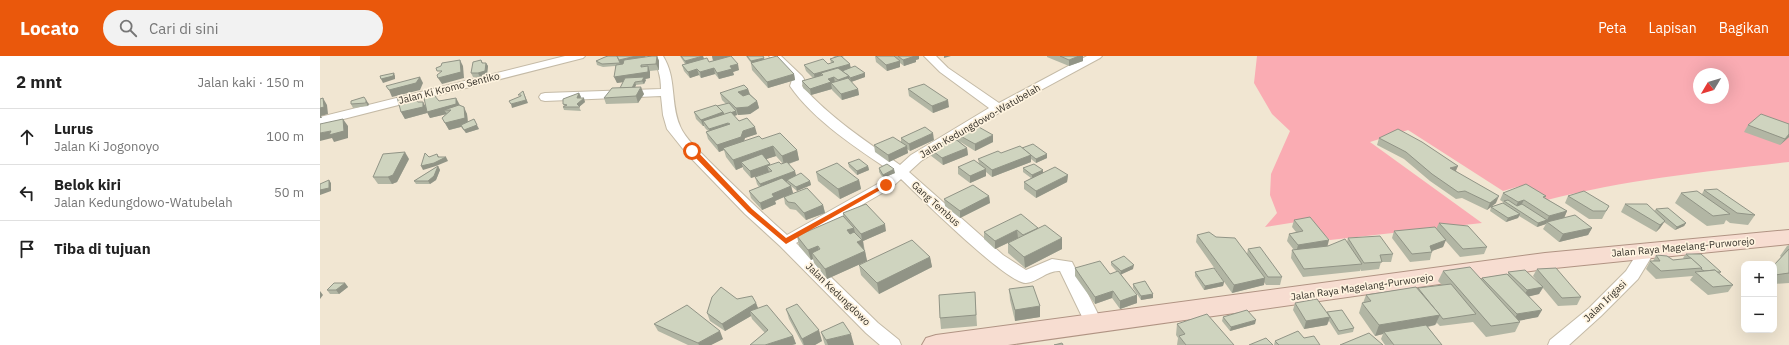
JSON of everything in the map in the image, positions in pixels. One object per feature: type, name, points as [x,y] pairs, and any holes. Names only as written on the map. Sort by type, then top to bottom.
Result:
[{"type":"main road","name":"Jalan Raya Magelang-Purworejo","points":[[936,345],[967,343],[1093,322],[1545,261],[1789,237]]},
{"type":"street","name":"Jalan Ki Kromo Sentiko","points":[[320,121],[579,56]]},
{"type":"street","name":"Jalan Kedungdowo","points":[[657,56],[663,65],[667,80],[669,114],[674,129],[692,151],[750,211],[786,242],[872,328],[892,345]]},
{"type":"street","name":"Gang Tembus","points":[[775,56],[798,79],[796,86],[812,104],[862,146],[901,172],[997,259],[1025,277],[1052,264],[1066,266],[1093,322]]},
{"type":"street","points":[[930,56],[944,70],[998,108]]},
{"type":"street","name":"Jalan Kedungdowo-Watubelah","points":[[786,242],[886,185],[916,158],[998,108],[1096,56]]},
{"type":"street","points":[[545,97],[667,92]]},
{"type":"street","name":"Jalan Irigasi","points":[[1557,345],[1595,312],[1632,275],[1647,251]]},
{"type":"shaded area","points":[[1257,56],[1789,56],[1789,162],[1637,182],[1547,200],[1520,186],[1503,191],[1408,130],[1370,142],[1482,223],[1330,240],[1309,220],[1265,227],[1277,213],[1270,195],[1271,174],[1290,131],[1272,114],[1254,83]]},
{"type":"building","points":[[608,56],[617,56],[620,63],[602,64],[596,61]]},
{"type":"building","points":[[617,56],[636,56],[619,60]]},
{"type":"building","points":[[657,56],[656,64],[641,65],[641,67],[648,66],[648,72],[614,77],[616,65],[623,64],[624,60]]},
{"type":"building","points":[[681,56],[703,56],[685,61]]},
{"type":"building","points":[[731,56],[738,64],[730,66],[732,69],[717,73],[714,68],[700,72],[697,69],[688,72],[682,65],[707,58],[709,62]]},
{"type":"building","points":[[747,56],[763,56],[764,58],[751,61]]},
{"type":"building","points":[[777,56],[794,74],[767,82],[751,63]]},
{"type":"building","points":[[839,56],[850,64],[814,74],[804,65],[823,59],[828,64],[834,62],[830,59]]},
{"type":"building","points":[[876,56],[894,56],[900,61],[886,65]]},
{"type":"building","points":[[898,56],[915,56],[903,60]]},
{"type":"building","points":[[1060,56],[1079,56],[1069,60]]},
{"type":"building","points":[[460,60],[461,72],[438,78],[437,75],[442,71],[437,71],[436,68],[441,66],[442,63]]},
{"type":"building","points":[[481,60],[482,63],[486,63],[485,71],[471,73],[473,62]]},
{"type":"building","points":[[855,66],[865,73],[850,78],[842,71]]},
{"type":"building","points":[[838,68],[849,76],[838,80],[834,77],[828,79],[831,82],[810,89],[802,81],[823,75],[821,73]]},
{"type":"building","points":[[394,73],[393,76],[381,79],[380,76]]},
{"type":"building","points":[[420,77],[416,83],[389,90],[386,86]]},
{"type":"building","points":[[644,77],[642,81],[635,82],[632,88],[620,88],[625,78]]},
{"type":"building","points":[[848,78],[858,89],[841,94],[831,83]]},
{"type":"building","points":[[924,84],[948,100],[932,106],[908,89]]},
{"type":"building","points":[[744,85],[748,89],[738,92],[743,96],[749,94],[757,101],[748,107],[736,108],[720,93]]},
{"type":"building","points":[[641,87],[636,96],[604,98],[612,88]]},
{"type":"building","points":[[523,91],[526,100],[511,104],[509,101],[521,96],[518,95]]},
{"type":"building","points":[[579,93],[577,98],[584,98],[577,104],[580,107],[563,107],[567,105],[563,104],[563,99]]},
{"type":"building","points":[[409,95],[418,102],[423,102],[423,107],[401,112],[397,97]]},
{"type":"building","points":[[434,95],[439,101],[456,98],[456,104],[427,112],[424,98]]},
{"type":"building","points":[[364,97],[366,103],[351,104],[351,101]]},
{"type":"building","points":[[323,98],[324,107],[320,108],[320,99]]},
{"type":"building","points":[[729,103],[736,111],[724,115],[717,106]]},
{"type":"building","points":[[459,105],[464,107],[465,118],[445,123],[442,118],[451,110],[444,110]]},
{"type":"building","points":[[716,105],[723,112],[701,120],[694,112]]},
{"type":"building","points":[[731,112],[739,121],[747,118],[755,127],[743,131],[741,137],[717,145],[706,132],[730,124],[728,123],[709,129],[703,121]]},
{"type":"building","points":[[1761,114],[1789,124],[1789,134],[1785,139],[1748,125]]},
{"type":"building","points":[[343,119],[344,131],[329,135],[331,131],[320,133],[320,124]]},
{"type":"building","points":[[474,119],[477,125],[464,130],[461,125]]},
{"type":"building","points":[[977,126],[993,135],[975,144],[955,133]]},
{"type":"building","points":[[925,127],[933,133],[909,144],[901,138]]},
{"type":"building","points":[[1398,129],[1422,142],[1458,166],[1450,168],[1499,196],[1490,203],[1465,191],[1458,192],[1432,174],[1406,152],[1379,138]]},
{"type":"building","points":[[780,133],[797,150],[782,156],[773,146],[733,160],[723,148],[759,136],[762,139]]},
{"type":"building","points":[[893,137],[907,146],[888,155],[874,145]]},
{"type":"building","points":[[954,138],[967,148],[942,158],[929,148]]},
{"type":"building","points":[[1033,144],[1047,154],[1036,159],[1022,148]]},
{"type":"building","points":[[1020,146],[1031,155],[992,170],[978,159],[998,151],[1001,153]]},
{"type":"building","points":[[405,152],[393,175],[388,177],[373,177],[383,154]]},
{"type":"building","points":[[425,153],[429,157],[437,154],[438,157],[446,157],[434,163],[421,166]]},
{"type":"building","points":[[762,154],[770,164],[750,171],[741,162]]},
{"type":"building","points":[[859,159],[868,166],[857,171],[848,163]]},
{"type":"building","points":[[974,160],[986,169],[970,176],[958,167]]},
{"type":"building","points":[[779,162],[781,164],[787,162],[795,171],[760,184],[755,177],[772,171],[767,166]]},
{"type":"building","points":[[837,163],[859,180],[838,189],[816,172]]},
{"type":"building","points":[[887,164],[894,169],[883,175],[879,168]]},
{"type":"building","points":[[1034,164],[1043,170],[1032,175],[1023,168]]},
{"type":"building","points":[[438,166],[434,176],[428,181],[414,181]]},
{"type":"building","points":[[1055,167],[1068,175],[1036,191],[1024,182]]},
{"type":"building","points":[[801,173],[810,181],[796,187],[787,180]]},
{"type":"building","points":[[782,178],[791,186],[772,194],[774,197],[760,203],[749,191]]},
{"type":"building","points":[[329,180],[329,188],[320,190],[320,184]]},
{"type":"building","points":[[1526,184],[1546,196],[1543,197],[1567,211],[1549,216],[1524,200],[1518,202],[1503,193]]},
{"type":"building","points":[[973,185],[989,196],[960,211],[944,199]]},
{"type":"building","points":[[807,188],[823,205],[804,213],[795,203],[788,202],[784,197]]},
{"type":"building","points":[[1717,189],[1755,215],[1737,213],[1704,190]]},
{"type":"building","points":[[1584,191],[1609,206],[1606,211],[1593,211],[1568,196]]},
{"type":"building","points":[[1697,191],[1730,214],[1713,216],[1681,193]]},
{"type":"building","points":[[1508,200],[1517,206],[1522,204],[1547,220],[1538,223],[1504,201]]},
{"type":"building","points":[[1503,203],[1520,214],[1508,218],[1491,207]]},
{"type":"building","points":[[866,204],[885,224],[861,234],[843,213]]},
{"type":"building","points":[[1625,204],[1647,204],[1665,221],[1660,225]]},
{"type":"building","points":[[1668,208],[1686,223],[1677,227],[1656,209]]},
{"type":"building","points":[[1021,214],[1038,228],[1023,235],[1017,230],[995,241],[984,232]]},
{"type":"building","points":[[1575,215],[1592,228],[1563,234],[1547,222]]},
{"type":"building","points":[[843,216],[854,228],[847,230],[850,234],[854,232],[862,240],[857,242],[865,251],[825,269],[812,253],[820,249],[818,246],[808,250],[797,236]]},
{"type":"building","points":[[1310,217],[1329,240],[1298,245],[1289,234],[1303,231],[1294,220]]},
{"type":"building","points":[[1439,223],[1468,226],[1487,247],[1463,249]]},
{"type":"building","points":[[1045,225],[1062,238],[1024,257],[1008,243]]},
{"type":"building","points":[[1435,227],[1446,240],[1430,246],[1432,252],[1412,254],[1394,231]]},
{"type":"building","points":[[1209,232],[1216,237],[1235,238],[1265,278],[1234,285],[1197,235]]},
{"type":"building","points":[[1380,236],[1393,254],[1380,255],[1382,262],[1364,263],[1348,238]]},
{"type":"building","points":[[1345,239],[1362,264],[1304,269],[1292,250],[1328,246]]},
{"type":"building","points":[[912,240],[930,257],[877,283],[859,265]]},
{"type":"building","points":[[1260,247],[1282,277],[1268,277],[1248,249]]},
{"type":"building","points":[[1789,249],[1789,273],[1777,275],[1777,262]]},
{"type":"building","points":[[1686,254],[1701,254],[1721,272],[1717,272],[1715,270],[1704,271]]},
{"type":"building","points":[[1656,255],[1667,256],[1673,260],[1691,258],[1702,268],[1661,271],[1650,261],[1660,261]]},
{"type":"building","points":[[1124,256],[1134,265],[1121,271],[1111,262]]},
{"type":"building","points":[[1100,261],[1110,274],[1118,271],[1137,295],[1120,301],[1113,291],[1095,297],[1075,268]]},
{"type":"building","points":[[1470,267],[1520,322],[1491,326],[1443,271]]},
{"type":"building","points":[[1214,268],[1224,282],[1205,286],[1195,272]]},
{"type":"building","points":[[1556,268],[1581,297],[1562,298],[1537,269]]},
{"type":"building","points":[[1525,270],[1543,287],[1527,290],[1508,272]]},
{"type":"building","points":[[1715,270],[1733,285],[1713,287],[1695,272]]},
{"type":"building","points":[[1507,274],[1542,310],[1517,314],[1482,278]]},
{"type":"building","points":[[1145,281],[1153,294],[1141,296],[1133,284]]},
{"type":"building","points":[[334,283],[345,283],[336,290],[327,290]]},
{"type":"building","points":[[1451,284],[1476,314],[1443,319],[1418,288]]},
{"type":"building","points":[[1033,286],[1040,306],[1015,310],[1009,289]]},
{"type":"building","points":[[721,287],[737,299],[752,296],[756,303],[722,324],[707,313],[712,297]]},
{"type":"building","points":[[1416,287],[1440,315],[1379,325],[1362,303],[1371,301],[1366,295]]},
{"type":"building","points":[[975,292],[976,315],[940,318],[939,295]]},
{"type":"building","points":[[1317,299],[1330,317],[1306,321],[1295,303]]},
{"type":"building","points":[[797,304],[819,330],[802,339],[786,309]]},
{"type":"building","points":[[687,305],[720,331],[698,343],[654,324]]},
{"type":"building","points":[[767,305],[793,336],[765,345],[750,345],[768,330],[750,311]]},
{"type":"building","points":[[1247,310],[1256,320],[1231,327],[1223,317]]},
{"type":"building","points":[[1342,310],[1354,328],[1339,331],[1327,312]]},
{"type":"building","points":[[1207,314],[1234,345],[1186,345],[1179,336],[1185,334],[1177,324]]},
{"type":"building","points":[[843,322],[851,334],[826,340],[821,332]]},
{"type":"building","points":[[1426,325],[1442,345],[1394,345],[1384,332]]},
{"type":"building","points":[[1298,331],[1304,338],[1314,336],[1320,345],[1279,345],[1275,341]]},
{"type":"building","points":[[1369,333],[1383,345],[1340,345]]},
{"type":"building","points":[[1266,338],[1273,345],[1249,345]]},
{"type":"route","points":[[692,151],[750,211],[786,242],[886,185]]}]
